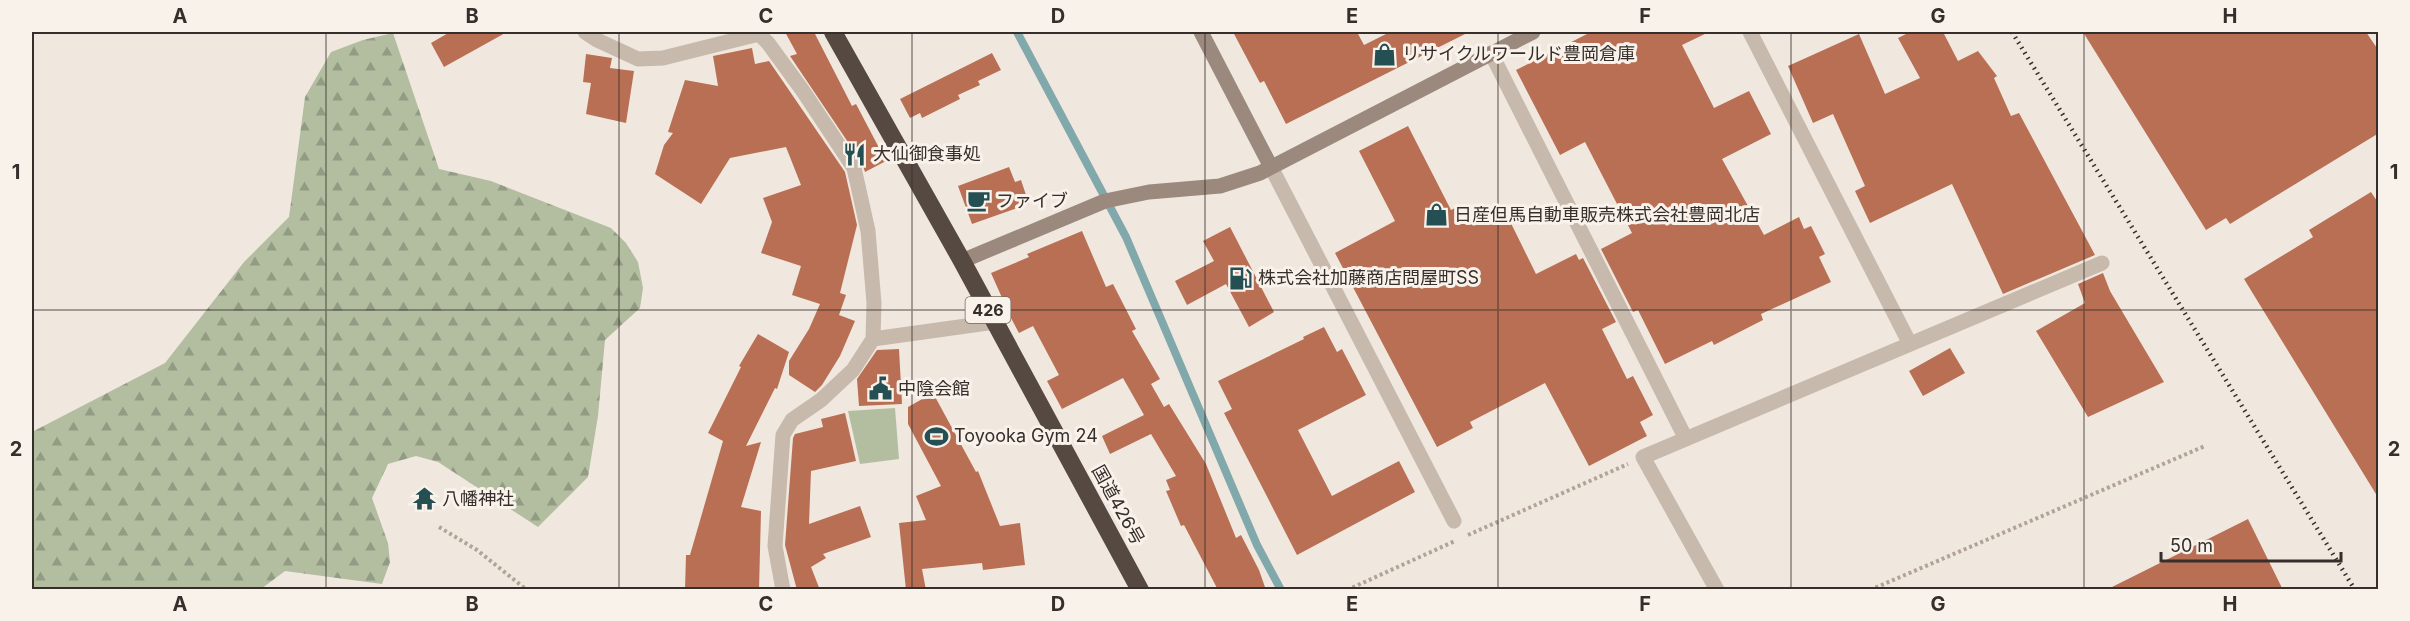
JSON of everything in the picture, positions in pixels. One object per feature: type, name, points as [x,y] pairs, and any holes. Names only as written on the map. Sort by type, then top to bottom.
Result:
[{"type":"highway","name":"国道426号","points":[[833,32],[962,261],[1140,590]]},
{"type":"street","points":[[585,32],[638,60],[663,58],[761,33],[854,168],[863,199],[868,231],[874,303],[873,339],[853,370],[821,400],[792,420],[783,435],[775,546],[783,590]]},
{"type":"street","points":[[1201,32],[1454,521]]},
{"type":"street","points":[[962,261],[1105,201],[1149,192],[1220,186],[1240,180],[1270,167],[1533,32]]},
{"type":"street","points":[[1750,32],[1910,344]]},
{"type":"street","points":[[1491,53],[1686,439]]},
{"type":"street","points":[[1717,590],[1642,457],[2102,262]]},
{"type":"street","points":[[873,339],[995,322]]},
{"type":"path","points":[[1870,590],[2205,446]]},
{"type":"path","points":[[1347,590],[1642,457]]},
{"type":"path","points":[[439,527],[477,550],[527,590]]},
{"type":"green space","points":[[393,33],[439,169],[491,181],[611,228],[626,243],[638,262],[643,288],[640,308],[605,340],[598,416],[588,477],[538,527],[438,462],[416,456],[388,464],[372,498],[388,543],[390,562],[382,584],[285,571],[261,589],[32,589],[32,432],[165,363],[244,262],[289,217],[305,97],[331,52],[363,40]]},
{"type":"green space","points":[[895,408],[899,459],[860,464],[848,411]]},
{"type":"building","points":[[450,32],[507,32],[444,67],[431,43]]},
{"type":"building","points":[[785,32],[814,32],[852,106],[856,104],[886,161],[865,172],[862,163],[790,56],[797,54]]},
{"type":"building","points":[[1233,32],[1357,32],[1364,45],[1390,32],[1469,32],[1286,124],[1264,81],[1260,83]]},
{"type":"building","points":[[1591,32],[1709,32],[1682,45],[1714,108],[1749,91],[1771,134],[1722,159],[1764,235],[1799,217],[1804,229],[1811,226],[1825,254],[1819,257],[1831,282],[1761,314],[1763,320],[1714,345],[1712,341],[1665,364],[1638,310],[1633,312],[1601,249],[1632,233],[1585,142],[1560,155],[1516,70]]},
{"type":"building","points":[[1910,32],[1943,32],[1958,61],[1978,51],[1997,76],[1994,78],[2011,116],[2019,113],[2095,255],[2003,294],[1952,184],[1870,223],[1855,191],[1865,186],[1833,114],[1813,123],[1788,66],[1859,34],[1885,94],[1920,78],[1898,38]]},
{"type":"building","points":[[2083,32],[2366,32],[2379,51],[2379,133],[2230,224],[2226,218],[2206,230]]},
{"type":"building","points":[[752,48],[755,64],[769,61],[845,172],[857,225],[840,293],[846,295],[839,315],[855,321],[840,356],[815,392],[789,375],[789,361],[809,329],[820,304],[792,295],[801,266],[761,253],[772,222],[763,198],[801,185],[786,147],[730,158],[701,204],[655,174],[664,145],[673,133],[668,132],[685,80],[718,86],[713,56]]},
{"type":"building","points":[[992,53],[1001,70],[978,81],[980,85],[958,95],[960,99],[922,118],[920,113],[910,118],[900,99]]},
{"type":"building","points":[[586,54],[612,58],[610,68],[634,71],[626,123],[586,114],[591,83],[583,82]]},
{"type":"building","points":[[1408,126],[1451,210],[1457,207],[1466,224],[1502,205],[1536,274],[1576,254],[1579,260],[1583,258],[1616,322],[1602,329],[1627,379],[1633,376],[1653,415],[1640,422],[1647,436],[1589,466],[1545,383],[1470,422],[1473,428],[1437,447],[1335,253],[1395,221],[1359,151]]},
{"type":"building","points":[[1009,167],[1015,182],[1021,180],[1029,204],[972,224],[958,186]]},
{"type":"building","points":[[2371,192],[2379,204],[2379,499],[2244,279],[2313,237],[2309,230]]},
{"type":"building","points":[[1230,227],[1274,312],[1249,327],[1226,284],[1187,305],[1175,281],[1214,261],[1203,241]]},
{"type":"building","points":[[1082,231],[1106,287],[1113,284],[1136,329],[1132,331],[1160,379],[1151,384],[1164,407],[1169,404],[1206,464],[1236,538],[1241,535],[1259,570],[1266,590],[1218,590],[1184,525],[1181,526],[1166,491],[1170,490],[1166,480],[1176,476],[1151,434],[1110,454],[1102,436],[1144,415],[1123,378],[1062,409],[1047,381],[1059,375],[1033,326],[1019,333],[1011,318],[991,273],[1029,257],[1027,254]]},
{"type":"building","points":[[2103,273],[2110,291],[2164,382],[2088,417],[2036,331],[2085,303],[2078,284]]},
{"type":"building","points":[[1324,327],[1337,352],[1342,349],[1366,395],[1298,430],[1332,496],[1399,461],[1415,492],[1297,555],[1224,413],[1232,409],[1218,381]]},
{"type":"building","points":[[758,334],[789,352],[777,389],[775,388],[746,446],[761,442],[741,507],[761,511],[759,590],[685,589],[686,555],[690,555],[723,441],[708,433],[741,367],[739,366]]},
{"type":"building","points":[[1950,348],[1965,373],[1923,396],[1909,371]]},
{"type":"building","name":"中陰会館","points":[[899,349],[902,404],[859,406],[857,379],[877,350]]},
{"type":"building","points":[[933,393],[976,472],[978,471],[1000,526],[1020,523],[1025,565],[983,570],[982,563],[922,569],[926,590],[906,590],[899,523],[926,520],[916,496],[941,486],[908,424],[908,407]]},
{"type":"building","points":[[845,413],[856,461],[811,471],[809,524],[860,506],[871,537],[823,554],[826,558],[811,567],[820,590],[797,590],[785,545],[793,438],[795,434],[823,427],[821,419]]},
{"type":"building","points":[[2248,519],[2283,590],[2106,590]]},
{"type":"waterway","points":[[1017,32],[1126,237],[1257,545],[1281,590]]},
{"type":"railway","points":[[2012,32],[2355,590]]},
{"type":"place","name":"リサイクルワールド豊岡倉庫","points":[[1384,54]]},
{"type":"place","name":"大仙御食事処","points":[[855,154]]},
{"type":"place","name":"ファイブ","points":[[978,201]]},
{"type":"place","name":"日産但馬自動車販売株式会社豊岡北店","points":[[1436,215]]},
{"type":"place","name":"株式会社加藤商店問屋町SS","points":[[1240,278]]},
{"type":"place","name":"中陰会館","points":[[880,389]]},
{"type":"place","name":"Toyooka Gym 24","points":[[936,436]]},
{"type":"place","name":"八幡神社","points":[[424,499]]}]
